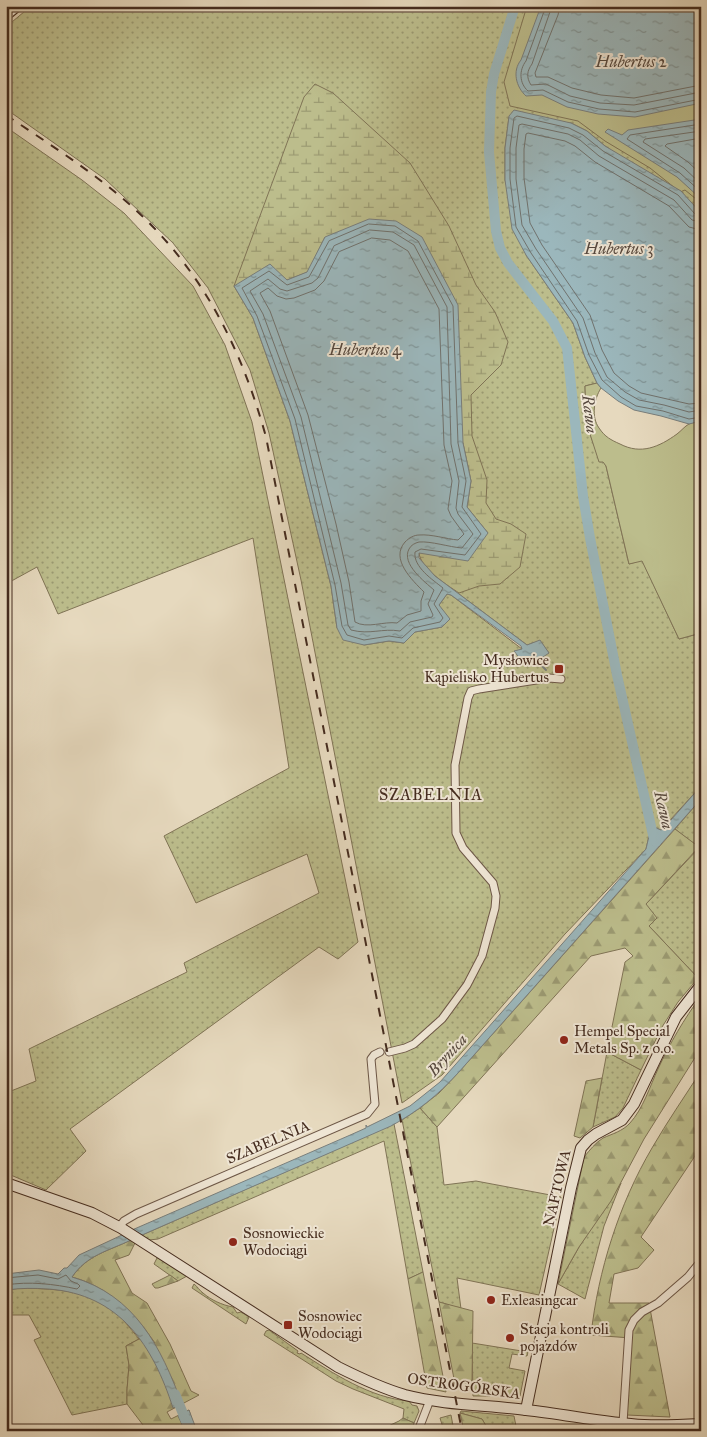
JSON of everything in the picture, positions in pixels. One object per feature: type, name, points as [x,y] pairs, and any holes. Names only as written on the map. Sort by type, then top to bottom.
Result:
[{"type":"street","points":[[6,15],[17,6]]},
{"type":"street","points":[[389,1052],[414,1044],[442,1019],[467,985],[482,956],[495,908],[496,896],[493,882],[463,848],[456,833],[455,765],[471,691],[549,678],[561,678]]},
{"type":"street","name":"NAFTOWA","points":[[526,1410],[566,1208],[581,1148],[592,1137],[617,1124],[627,1115],[676,1017],[701,984]]},
{"type":"street","name":"SZABELNIA","points":[[120,1228],[124,1221],[136,1214],[367,1114],[375,1104],[371,1059],[380,1052]]},
{"type":"street","name":"OSTROGÓRSKA","points":[[6,1183],[92,1213],[120,1228],[352,1374],[390,1390],[430,1400],[623,1423],[658,1426],[701,1424]]},
{"type":"street","points":[[623,1423],[629,1330],[634,1320],[642,1312],[658,1303],[673,1288],[688,1277],[701,1261]]},
{"type":"street","points":[[418,1431],[430,1400]]},
{"type":"green space","points":[[31,6],[513,6],[494,63],[488,97],[487,140],[495,234],[502,256],[542,308],[555,328],[565,349],[568,361],[581,496],[617,682],[647,817],[649,836],[646,849],[565,934],[442,1075],[402,1103],[301,580],[269,433],[250,370],[208,288],[173,243],[105,179],[6,109],[6,27]],"holes":[[[234,286],[435,576],[527,645],[540,641],[549,653],[515,652],[522,649],[451,595],[447,594],[439,605],[442,627],[415,632],[404,643],[389,641],[364,645],[337,628],[331,586],[290,421],[253,318]]]},
{"type":"green space","points":[[517,6],[541,6],[542,95],[701,199],[701,213],[605,146],[587,131],[571,123],[509,117],[505,148],[505,180],[526,255],[573,323],[597,383],[585,386],[586,417],[600,462],[603,461],[606,466],[629,564],[642,560],[679,639],[701,633],[701,786],[661,830],[656,828],[650,816],[600,583],[582,480],[572,375],[566,343],[552,316],[514,268],[502,248],[498,233],[491,149],[493,89],[498,66]]},
{"type":"green space","name":"Hubertus 2","points":[[527,6],[701,6],[701,203],[685,190],[680,192],[650,168],[605,141],[578,121],[510,106],[504,82]]},
{"type":"green space","points":[[315,84],[333,93],[410,163],[449,226],[476,285],[495,312],[508,342],[501,365],[471,395],[472,436],[487,480],[486,503],[496,519],[511,524],[526,534],[520,567],[500,584],[479,586],[459,593],[435,576],[424,565],[419,553],[488,533],[467,507],[471,481],[463,443],[325,237],[308,272],[287,280],[234,286],[304,97]]},
{"type":"green space","points":[[6,127],[82,180],[124,213],[193,286],[225,345],[252,422],[358,942],[338,959],[319,947],[70,1129],[86,1151],[46,1190],[6,1173],[6,1093],[36,1081],[29,1049],[187,972],[184,963],[319,893],[307,854],[196,903],[164,836],[289,768],[253,538],[58,614],[37,567],[6,584]]},
{"type":"green space","points":[[597,383],[601,388],[594,408],[595,419],[601,431],[617,443],[635,449],[650,448],[670,439],[689,424],[701,421],[701,633],[679,639],[642,561],[629,564],[606,466],[603,462],[599,462],[586,417],[585,386]]},
{"type":"green space","points":[[701,799],[701,975],[698,978],[649,926],[646,904],[699,848],[675,829]]},
{"type":"green space","points":[[675,829],[699,847],[646,904],[657,918],[649,926],[698,978],[678,1002],[662,1027],[641,1070],[607,1052],[625,962],[633,956],[625,948],[591,956],[437,1127],[420,1108],[439,1093],[458,1073]]},
{"type":"green space","points":[[701,996],[701,1048],[644,1139],[611,1201],[579,1247],[558,1284],[584,1157],[600,1140],[624,1128],[635,1117],[672,1041]]},
{"type":"green space","points":[[607,1052],[641,1070],[623,1108],[615,1117],[593,1127]]},
{"type":"green space","points":[[701,1071],[701,1147],[641,1237],[654,1250],[638,1268],[614,1274],[609,1303],[649,1303],[670,1417],[627,1415],[631,1338],[591,1335],[599,1287],[612,1238],[640,1169]]},
{"type":"green space","points":[[602,1078],[593,1127],[580,1138],[574,1136],[586,1081]]},
{"type":"green space","points":[[420,1108],[437,1127],[444,1185],[476,1181],[561,1197],[539,1295],[457,1278],[461,1309],[439,1302],[402,1120]]},
{"type":"green space","points":[[394,1124],[423,1272],[408,1279],[384,1141],[158,1239],[149,1240],[142,1235]]},
{"type":"green space","points":[[621,1183],[604,1226],[585,1299],[558,1284],[579,1247]]},
{"type":"green space","points":[[131,1240],[135,1243],[129,1255],[115,1260],[132,1293],[147,1303],[170,1344],[191,1391],[199,1395],[167,1412],[171,1419],[189,1410],[195,1431],[144,1431],[143,1425],[127,1404],[129,1365],[126,1346],[139,1339],[155,1343],[120,1302],[98,1287],[72,1277],[84,1263]]},
{"type":"green space","points":[[158,1256],[187,1276],[178,1281],[154,1264]]},
{"type":"green space","points":[[423,1272],[446,1392],[427,1388],[408,1279]]},
{"type":"green space","points":[[170,1275],[178,1281],[158,1288],[155,1288],[152,1284]]},
{"type":"green space","points":[[194,1284],[210,1298],[221,1304],[233,1307],[237,1313],[241,1312],[249,1317],[246,1324],[192,1288]]},
{"type":"green space","points":[[21,1288],[78,1293],[109,1307],[125,1322],[139,1339],[126,1346],[129,1365],[127,1404],[72,1415],[34,1340],[41,1337],[29,1315],[6,1315],[6,1290]]},
{"type":"green space","points":[[439,1302],[473,1311],[472,1381],[456,1389]]},
{"type":"green space","points":[[269,1330],[298,1351],[297,1353],[301,1353],[352,1383],[380,1395],[409,1401],[412,1405],[417,1406],[419,1411],[414,1423],[403,1418],[404,1409],[336,1381],[264,1335]]},
{"type":"green space","points":[[472,1343],[528,1352],[527,1356],[512,1354],[509,1368],[525,1371],[520,1396],[473,1396]]},
{"type":"green space","points":[[461,1411],[514,1416],[517,1431],[489,1431],[482,1419],[460,1413]]},
{"type":"green space","points":[[460,1413],[482,1419],[489,1431],[464,1431]]},
{"type":"green space","points":[[451,1415],[454,1431],[444,1431],[440,1418]]},
{"type":"green space","points":[[403,1418],[414,1423],[412,1431],[378,1431],[399,1421]]},
{"type":"water","name":"Hubertus 2","points":[[541,6],[701,6],[701,103],[635,117],[598,114],[567,107],[542,95],[526,96],[518,84],[516,74],[518,64]]},
{"type":"water","name":"Hubertus 3","points":[[514,110],[571,123],[587,131],[605,146],[681,191],[701,213],[701,421],[689,424],[634,410],[618,401],[597,383],[573,323],[526,255],[512,229],[505,180],[505,148],[509,116]]},
{"type":"water","points":[[701,119],[701,199],[677,177],[605,132],[608,129],[622,135],[628,130]]},
{"type":"water","name":"Hubertus 4","points":[[369,219],[396,221],[422,237],[458,305],[463,443],[471,481],[467,507],[488,533],[468,561],[419,553],[419,558],[435,576],[527,645],[540,640],[549,653],[537,661],[524,664],[514,651],[522,649],[521,646],[447,594],[439,605],[450,619],[442,627],[415,632],[404,643],[389,641],[364,645],[343,640],[337,628],[331,586],[290,421],[253,318],[234,286],[270,264],[287,280],[307,272],[325,237]]},
{"type":"water","points":[[701,786],[701,799],[458,1073],[427,1103],[391,1126],[142,1235],[132,1230],[366,1128],[366,1125],[367,1127],[410,1106],[440,1082],[646,849],[649,836],[655,838],[656,828],[663,829]]},
{"type":"water","points":[[122,1235],[131,1240],[84,1263],[72,1277],[94,1285],[113,1296],[143,1326],[165,1363],[182,1404],[173,1408],[165,1385],[144,1344],[130,1327],[114,1313],[95,1301],[73,1293],[48,1289],[6,1290],[6,1274],[39,1270],[58,1274],[64,1268],[67,1268],[79,1255]]},
{"type":"water","points":[[189,1410],[197,1431],[185,1431],[178,1416]]},
{"type":"waterway","name":"Rawa","points":[[515,6],[494,74],[491,92],[489,152],[496,231],[500,248],[508,263],[553,321],[567,348],[583,496],[590,538],[617,675],[656,842]]},
{"type":"waterway","points":[[537,661],[546,670]]},
{"type":"waterway","points":[[175,1394],[190,1431]]},
{"type":"railway","points":[[6,115],[62,152],[115,192],[169,244],[191,272],[210,302],[227,334],[255,401],[266,437],[462,1431]]},
{"type":"place","name":"Mysłowice Kąpielisko Hubertus","points":[[559,669]]},
{"type":"place","name":"Hempel Special Metals Sp. z o.o.","points":[[564,1040]]},
{"type":"place","name":"Sosnowieckie Wodociągi","points":[[233,1242]]},
{"type":"place","name":"Exleasingcar","points":[[491,1300]]},
{"type":"place","name":"Sosnowiec Wodociągi","points":[[288,1325]]},
{"type":"place","name":"Stacja kontroli pojazdów","points":[[510,1338]]},
{"type":"district","name":"SZABELNIA","points":[[431,794]]},
{"type":"water label","name":"Brynica","points":[[447,1055]]}]
